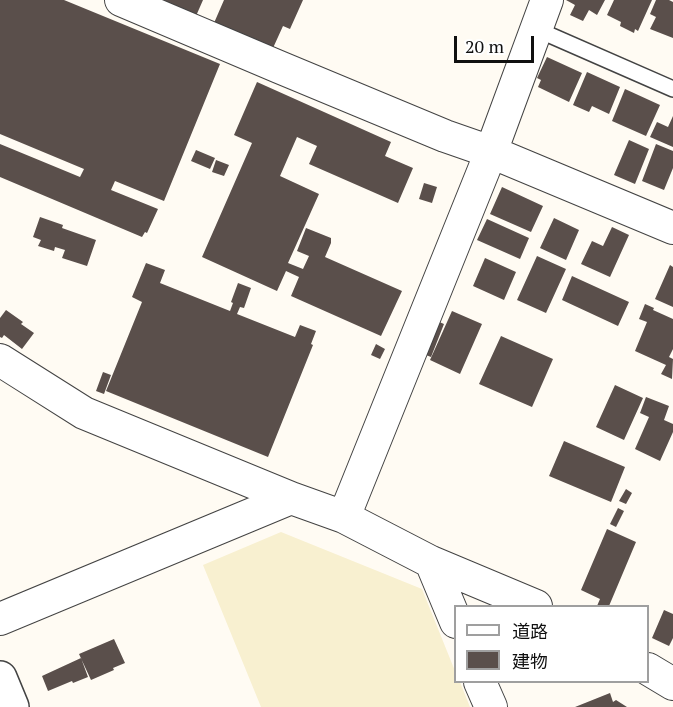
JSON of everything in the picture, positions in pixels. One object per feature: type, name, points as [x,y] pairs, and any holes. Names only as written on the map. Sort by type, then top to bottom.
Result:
[{"type":"street","points":[[121,0],[290,72],[673,228]]},
{"type":"street","points":[[344,517],[491,152],[547,0]]},
{"type":"street","points":[[0,360],[84,413],[291,498],[344,517],[431,562],[534,605]]},
{"type":"street","points":[[0,619],[291,498]]},
{"type":"street","points":[[431,562],[454,617]]},
{"type":"street","points":[[649,670],[673,684]]},
{"type":"street","points":[[0,678],[12,707]]},
{"type":"street","points":[[481,683],[491,707]]},
{"type":"lane","points":[[536,29],[673,89]]},
{"type":"shaded area","points":[[281,532],[422,589],[454,669],[454,683],[460,683],[470,707],[261,707],[203,565]]},
{"type":"building","points":[[0,0],[64,0],[220,64],[164,201],[115,181],[111,190],[158,209],[147,233],[145,232],[142,237],[0,177],[0,144],[80,177],[84,169],[0,134]]},
{"type":"building","points":[[154,0],[203,0],[196,16]]},
{"type":"building","points":[[224,0],[303,0],[290,29],[283,26],[273,48],[214,23]]},
{"type":"building","points":[[566,0],[605,0],[597,15],[589,10],[583,21],[570,15],[575,5]]},
{"type":"building","points":[[614,0],[652,0],[638,31],[635,29],[634,33],[620,26],[621,22],[607,15]]},
{"type":"building","points":[[656,0],[673,2],[673,38],[650,29],[656,17],[650,14]]},
{"type":"building","points":[[547,57],[582,73],[569,102],[538,87],[541,80],[537,78]]},
{"type":"building","points":[[587,72],[620,87],[609,114],[592,106],[589,112],[573,105]]},
{"type":"building","points":[[257,82],[391,142],[385,156],[413,168],[398,203],[309,164],[317,146],[297,137],[280,176],[319,194],[288,263],[303,269],[309,256],[297,251],[306,228],[331,238],[325,257],[402,291],[381,336],[291,296],[299,277],[286,271],[277,291],[202,257],[252,143],[234,135]]},
{"type":"building","points":[[625,89],[660,105],[646,136],[612,121]]},
{"type":"building","points":[[673,116],[673,147],[650,137],[657,122],[668,127]]},
{"type":"building","points":[[629,140],[649,149],[635,184],[614,175]]},
{"type":"building","points":[[656,144],[673,151],[673,168],[664,190],[642,181]]},
{"type":"building","points":[[196,150],[215,158],[210,169],[191,161]]},
{"type":"building","points":[[216,160],[229,165],[224,176],[212,172]]},
{"type":"building","points":[[424,183],[437,187],[432,203],[419,199]]},
{"type":"building","points":[[502,187],[543,206],[531,232],[490,214]]},
{"type":"building","points":[[40,217],[63,225],[62,228],[96,240],[87,266],[62,258],[65,250],[55,247],[54,251],[38,246],[41,240],[33,237]]},
{"type":"building","points":[[554,218],[579,230],[566,260],[540,248]]},
{"type":"building","points":[[487,219],[529,238],[520,259],[477,240]]},
{"type":"building","points":[[612,227],[629,235],[610,277],[581,264],[592,241],[603,246]]},
{"type":"building","points":[[537,256],[566,269],[546,313],[517,300]]},
{"type":"building","points":[[485,258],[516,272],[504,300],[473,286]]},
{"type":"building","points":[[146,263],[165,270],[160,283],[230,311],[238,283],[251,288],[244,308],[240,307],[237,314],[295,337],[300,325],[316,331],[311,344],[313,345],[268,457],[106,391],[142,302],[132,297]]},
{"type":"building","points":[[670,265],[673,267],[673,307],[655,299]]},
{"type":"building","points":[[572,276],[629,302],[618,326],[562,300]]},
{"type":"building","points":[[645,304],[673,319],[673,349],[669,357],[673,359],[672,379],[661,374],[666,365],[635,351],[647,322],[639,319]]},
{"type":"building","points":[[6,310],[34,333],[22,349],[4,335],[0,337],[0,318]]},
{"type":"building","points":[[452,311],[482,324],[460,374],[430,360]]},
{"type":"building","points":[[430,318],[444,324],[431,357],[416,351]]},
{"type":"building","points":[[501,336],[553,359],[532,407],[479,384]]},
{"type":"building","points":[[376,344],[385,349],[380,359],[371,355]]},
{"type":"building","points":[[103,372],[111,375],[104,394],[96,391]]},
{"type":"building","points":[[615,385],[643,398],[624,440],[596,427]]},
{"type":"building","points":[[646,397],[669,406],[664,420],[673,424],[673,432],[660,461],[635,449],[649,417],[640,413]]},
{"type":"building","points":[[564,441],[625,467],[611,502],[549,476]]},
{"type":"building","points":[[626,489],[632,493],[626,504],[619,501]]},
{"type":"building","points":[[618,508],[624,511],[616,527],[610,524]]},
{"type":"building","points":[[607,529],[636,542],[609,605],[597,605],[600,599],[581,590]]},
{"type":"building","points":[[664,610],[673,614],[673,638],[669,646],[652,638]]},
{"type":"building","points":[[114,639],[125,663],[91,680],[79,654]]},
{"type":"building","points":[[81,658],[88,677],[48,691],[42,676]]},
{"type":"building","points":[[610,693],[613,702],[616,700],[627,707],[575,707]]}]
